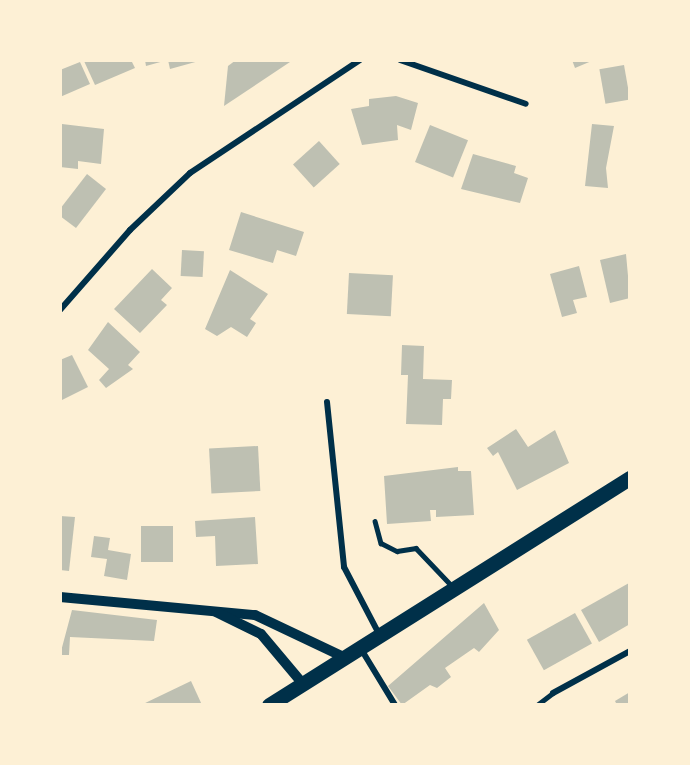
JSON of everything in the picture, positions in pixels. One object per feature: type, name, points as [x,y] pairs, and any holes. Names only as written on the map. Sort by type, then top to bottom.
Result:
[{"type":"main road","points":[[269,705],[457,589],[630,478]]},
{"type":"street","points":[[60,310],[130,230],[190,173],[360,60]]},
{"type":"street","points":[[400,60],[526,104]]},
{"type":"street","points":[[327,402],[344,567],[381,636]]},
{"type":"street","points":[[60,597],[255,615],[346,658]]},
{"type":"street","points":[[216,612],[261,634],[303,684]]},
{"type":"street","points":[[361,648],[395,705]]},
{"type":"street","points":[[553,693],[630,651]]},
{"type":"lane","points":[[375,521],[381,543],[397,551],[416,548],[457,589]]},
{"type":"lane","points":[[537,705],[553,693]]},
{"type":"building","points":[[131,60],[135,68],[95,85],[84,61]]},
{"type":"building","points":[[145,60],[164,60],[164,61],[146,66]]},
{"type":"building","points":[[168,60],[199,60],[199,61],[170,69]]},
{"type":"building","points":[[236,60],[289,60],[290,62],[224,106],[228,66]]},
{"type":"building","points":[[572,60],[594,60],[575,68]]},
{"type":"building","points":[[80,62],[90,84],[60,97],[60,70]]},
{"type":"building","points":[[624,65],[630,99],[605,104],[599,69]]},
{"type":"building","points":[[396,96],[418,103],[411,130],[397,125],[398,140],[362,145],[351,109],[369,106],[369,99]]},
{"type":"building","points":[[62,124],[104,129],[101,164],[78,161],[78,169],[60,167]]},
{"type":"building","points":[[592,124],[614,126],[606,168],[608,188],[585,186]]},
{"type":"building","points":[[430,125],[468,140],[453,177],[415,162]]},
{"type":"building","points":[[319,141],[340,164],[314,187],[293,164]]},
{"type":"building","points":[[473,154],[516,166],[514,173],[528,178],[520,203],[461,189]]},
{"type":"building","points":[[87,174],[106,189],[76,228],[60,216],[60,209]]},
{"type":"building","points":[[241,212],[304,232],[296,256],[277,250],[273,263],[229,250]]},
{"type":"building","points":[[182,250],[204,251],[203,277],[181,276]]},
{"type":"building","points":[[626,254],[630,298],[610,303],[600,260]]},
{"type":"building","points":[[579,266],[587,297],[573,300],[577,313],[562,317],[550,274]]},
{"type":"building","points":[[152,269],[172,288],[161,300],[167,305],[140,333],[114,309]]},
{"type":"building","points":[[230,270],[268,294],[250,319],[256,323],[247,337],[231,327],[217,336],[205,329]]},
{"type":"building","points":[[349,273],[393,275],[391,316],[347,314]]},
{"type":"building","points":[[108,322],[140,352],[128,365],[133,369],[106,388],[99,380],[109,369],[88,350]]},
{"type":"building","points":[[402,345],[424,346],[423,379],[452,380],[451,399],[443,399],[442,425],[406,424],[408,375],[401,375]]},
{"type":"building","points":[[72,355],[88,387],[60,401],[60,360]]},
{"type":"building","points":[[516,429],[528,447],[555,430],[569,463],[517,490],[498,452],[493,456],[487,448]]},
{"type":"building","points":[[258,446],[260,491],[211,494],[209,449]]},
{"type":"building","points":[[458,467],[458,471],[471,471],[474,515],[436,517],[436,510],[430,510],[431,521],[387,524],[384,476]]},
{"type":"building","points":[[60,516],[75,517],[69,571],[60,570]]},
{"type":"building","points":[[255,517],[258,564],[216,566],[215,536],[196,537],[195,521]]},
{"type":"building","points":[[141,526],[173,526],[173,562],[141,562]]},
{"type":"building","points":[[94,536],[110,538],[108,550],[131,554],[127,580],[104,576],[107,559],[91,557]]},
{"type":"building","points":[[629,583],[630,624],[599,642],[581,610]]},
{"type":"building","points":[[484,603],[499,630],[479,652],[474,648],[445,668],[451,677],[437,688],[430,685],[402,705],[388,686]]},
{"type":"building","points":[[72,610],[157,620],[154,641],[70,637],[69,655],[60,655]]},
{"type":"building","points":[[575,613],[592,644],[544,670],[527,640]]},
{"type":"building","points":[[191,681],[202,705],[141,705]]},
{"type":"building","points":[[630,692],[630,705],[617,705],[615,701]]}]
